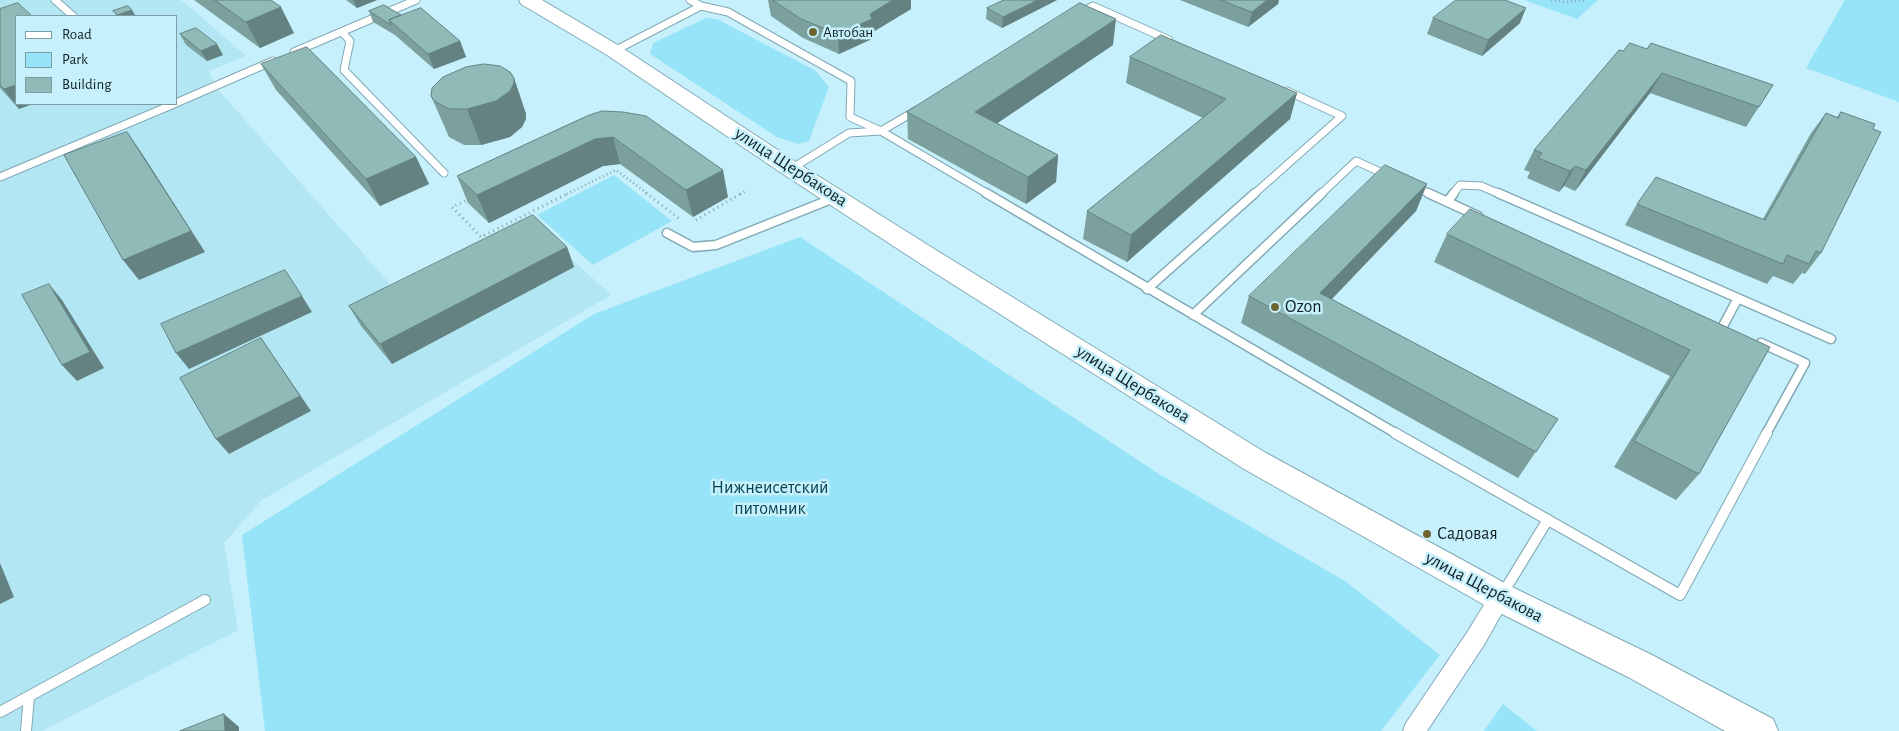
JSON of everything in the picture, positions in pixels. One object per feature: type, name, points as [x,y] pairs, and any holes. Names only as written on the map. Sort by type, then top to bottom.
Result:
[{"type":"main road","name":"улица Щербакова","points":[[528,0],[614,51],[836,197],[1255,461],[1500,597],[1640,666],[1760,731]]},
{"type":"street","points":[[1414,731],[1476,638],[1500,597]]},
{"type":"lane","points":[[55,0],[72,15]]},
{"type":"lane","points":[[288,55],[416,0]]},
{"type":"lane","points":[[690,0],[701,6],[728,12],[851,81],[850,117],[881,131],[1147,289],[1547,521],[1680,595],[1805,363],[1750,338]]},
{"type":"lane","points":[[614,51],[701,6]]},
{"type":"lane","points":[[1076,16],[1092,6],[1173,41]]},
{"type":"lane","points":[[342,32],[350,41],[344,70],[444,173]]},
{"type":"lane","points":[[178,102],[278,59]]},
{"type":"lane","points":[[1147,289],[1342,116],[1280,88]]},
{"type":"lane","points":[[0,177],[170,105]]},
{"type":"lane","points":[[791,168],[849,133],[881,131],[924,106]]},
{"type":"lane","points":[[1193,315],[1356,161],[1482,218]]},
{"type":"lane","points":[[1447,202],[1460,185],[1481,186],[1831,339]]},
{"type":"lane","points":[[667,233],[693,247],[716,244],[836,197]]},
{"type":"lane","points":[[1723,326],[1738,298]]},
{"type":"lane","points":[[1714,322],[1732,330]]},
{"type":"lane","points":[[1500,597],[1547,521]]},
{"type":"lane","points":[[0,712],[29,698],[205,600]]},
{"type":"lane","points":[[26,731],[29,698]]},
{"type":"path","points":[[1551,0],[1566,2],[1585,0]]},
{"type":"path","points":[[478,195],[452,207],[481,237],[616,170],[681,220]]},
{"type":"path","points":[[696,220],[746,191]]},
{"type":"shaded area","points":[[0,0],[180,0],[246,56],[209,71],[215,86],[397,292],[531,222],[611,295],[262,500],[224,543],[238,630],[42,731],[0,731]]},
{"type":"green space","points":[[1524,0],[1598,0],[1577,19]]},
{"type":"green space","points":[[1845,0],[1899,0],[1899,102],[1806,68]]},
{"type":"green space","points":[[706,18],[717,19],[816,71],[829,87],[809,141],[798,144],[777,137],[650,54],[653,43]]},
{"type":"green space","points":[[614,175],[672,221],[593,265],[537,215]]},
{"type":"green space","name":"Нижнеисетский питомник","points":[[800,237],[1159,474],[1345,581],[1440,655],[1381,731],[265,731],[242,535],[594,314]]},
{"type":"green space","points":[[1503,704],[1537,731],[1484,731]]},
{"type":"building","points":[[215,0],[271,0],[281,7],[246,22]]},
{"type":"building","points":[[773,0],[893,0],[870,14],[872,19],[838,34],[801,19]]},
{"type":"building","points":[[1004,0],[1038,0],[1003,17],[987,8]]},
{"type":"building","points":[[1221,0],[1267,0],[1252,12]]},
{"type":"building","points":[[1456,0],[1505,0],[1526,8],[1488,40],[1433,18]]},
{"type":"building","points":[[18,3],[31,15],[15,15],[15,85],[4,89],[0,85],[0,9]]},
{"type":"building","points":[[1080,3],[1116,19],[975,112],[1058,155],[1028,177],[907,112]]},
{"type":"building","points":[[384,5],[401,15],[389,20],[391,25],[369,11]]},
{"type":"building","points":[[128,6],[132,10],[117,15],[113,11]]},
{"type":"building","points":[[421,8],[460,41],[428,54],[389,20]]},
{"type":"building","points":[[196,28],[217,44],[201,51],[180,34]]},
{"type":"building","points":[[1161,35],[1297,93],[1131,235],[1087,211],[1226,99],[1130,57]]},
{"type":"building","points":[[1630,43],[1647,49],[1651,43],[1773,85],[1759,107],[1662,73],[1586,170],[1575,166],[1570,171],[1538,158],[1542,153],[1534,150],[1619,50],[1623,51]]},
{"type":"building","points":[[307,47],[416,157],[366,179],[261,64]]},
{"type":"building","points":[[484,64],[500,66],[510,72],[514,78],[514,83],[510,91],[496,101],[467,109],[449,109],[434,101],[431,96],[432,88],[443,77],[466,67]]},
{"type":"building","points":[[602,111],[646,116],[723,170],[686,190],[613,137],[595,139],[477,195],[457,176],[587,116]]},
{"type":"building","points":[[1841,112],[1875,124],[1873,129],[1881,132],[1821,253],[1816,251],[1809,264],[1787,255],[1783,264],[1637,204],[1656,177],[1765,220],[1826,113],[1838,118]]},
{"type":"building","points":[[127,132],[191,231],[123,260],[64,155]]},
{"type":"building","points":[[1385,165],[1427,184],[1320,293],[1558,419],[1536,452],[1249,296]]},
{"type":"building","points":[[1470,209],[1770,347],[1699,474],[1634,441],[1690,350],[1447,234]]},
{"type":"building","points":[[533,215],[567,247],[380,344],[349,306]]},
{"type":"building","points":[[285,270],[302,296],[176,353],[161,324]]},
{"type":"building","points":[[49,284],[90,352],[62,365],[22,295]]},
{"type":"building","points":[[261,338],[300,396],[216,439],[180,378]]},
{"type":"building","points":[[224,714],[225,731],[180,731]]},
{"type":"place","name":"Автобан","points":[[813,32]]},
{"type":"place","name":"Ozon","points":[[1275,307]]},
{"type":"place","name":"Садовая","points":[[1427,534]]}]
